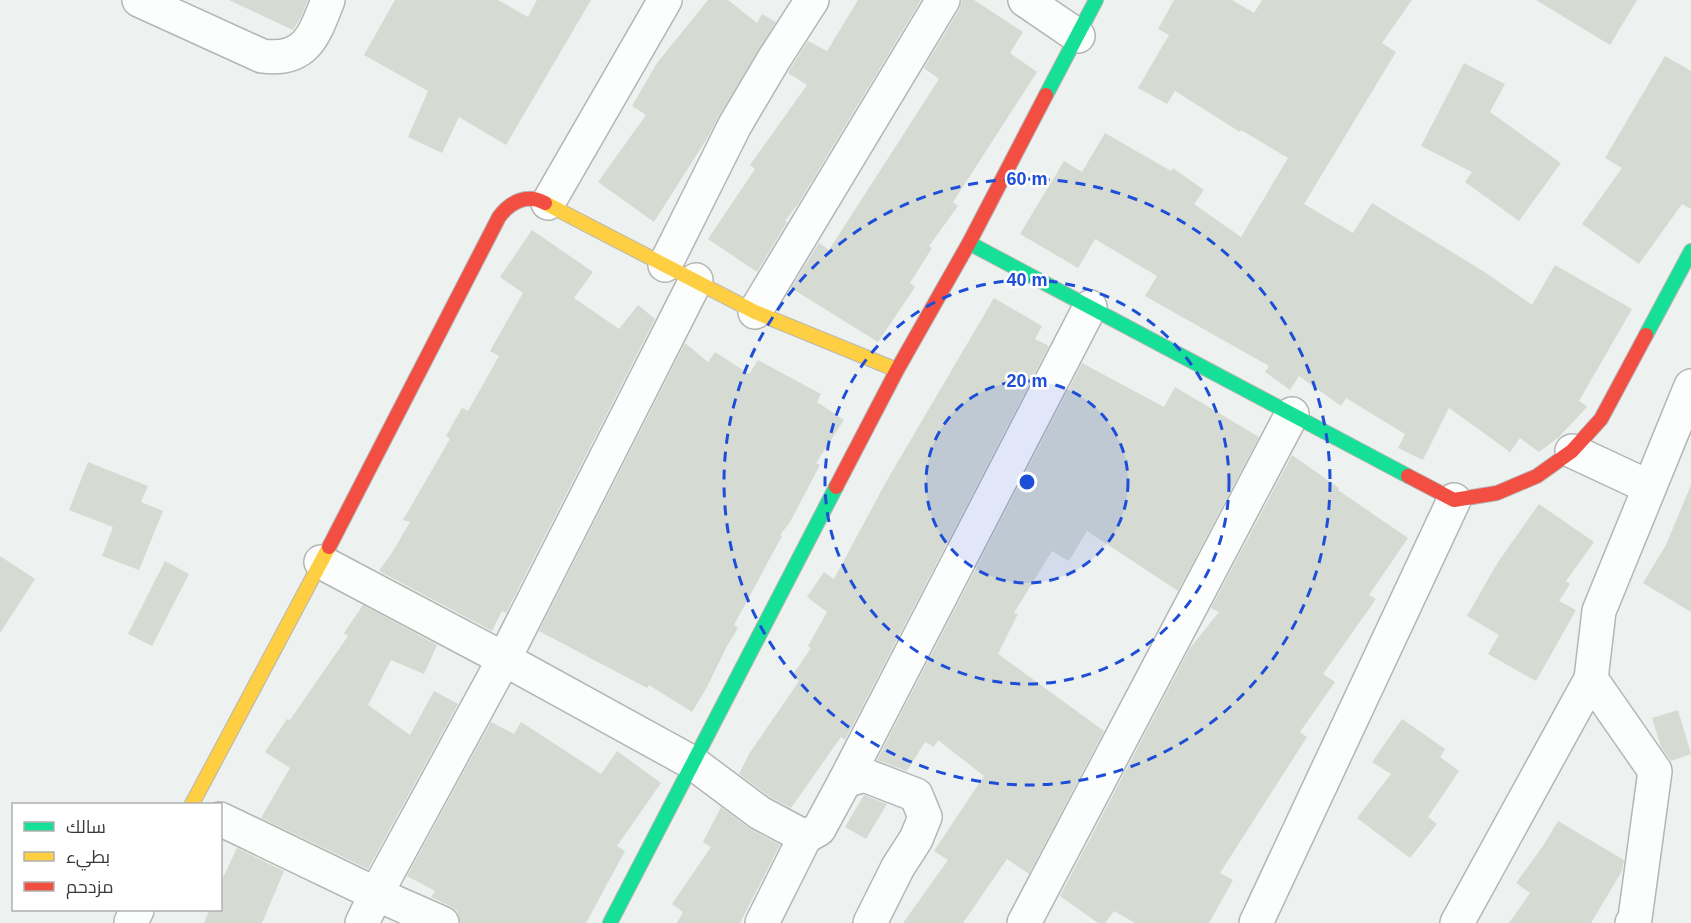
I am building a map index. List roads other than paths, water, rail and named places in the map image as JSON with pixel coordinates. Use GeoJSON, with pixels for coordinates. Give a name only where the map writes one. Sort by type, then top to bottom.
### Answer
{"type":"FeatureCollection","features":[{"type":"Feature","properties":{"kind":"street"},"geometry":{"type":"LineString","coordinates":[[139,0],[262,56],[276,58],[290,55],[303,48],[313,36],[328,0]]}},
{"type":"Feature","properties":{"kind":"street"},"geometry":{"type":"LineString","coordinates":[[548,203],[665,0]]}},
{"type":"Feature","properties":{"kind":"street"},"geometry":{"type":"LineString","coordinates":[[665,265],[735,124],[812,0]]}},
{"type":"Feature","properties":{"kind":"street"},"geometry":{"type":"LineString","coordinates":[[755,312],[943,0]]}},
{"type":"Feature","properties":{"kind":"street"},"geometry":{"type":"LineString","coordinates":[[1025,0],[1078,36]]}},
{"type":"Feature","properties":{"kind":"street"},"geometry":{"type":"LineString","coordinates":[[610,923],[897,370],[969,243],[1096,0]]}},
{"type":"Feature","properties":{"kind":"street"},"geometry":{"type":"LineString","coordinates":[[193,803],[321,562],[499,217],[510,204],[524,198],[548,203],[755,312],[897,370]]}},
{"type":"Feature","properties":{"kind":"street"},"geometry":{"type":"LineString","coordinates":[[969,243],[1454,500],[1497,493],[1507,489],[1537,476],[1572,451],[1601,419],[1691,251]]}},
{"type":"Feature","properties":{"kind":"street"},"geometry":{"type":"LineString","coordinates":[[362,923],[504,658],[696,280]]}},
{"type":"Feature","properties":{"kind":"street"},"geometry":{"type":"LineString","coordinates":[[762,923],[805,837],[819,829],[845,781],[1090,307]]}},
{"type":"Feature","properties":{"kind":"street"},"geometry":{"type":"LineString","coordinates":[[1457,923],[1591,679],[1599,611],[1691,386]]}},
{"type":"Feature","properties":{"kind":"street"},"geometry":{"type":"LineString","coordinates":[[1024,923],[1292,414]]}},
{"type":"Feature","properties":{"kind":"street"},"geometry":{"type":"LineString","coordinates":[[1572,451],[1649,487]]}},
{"type":"Feature","properties":{"kind":"street"},"geometry":{"type":"LineString","coordinates":[[1256,923],[1454,500]]}},
{"type":"Feature","properties":{"kind":"street"},"geometry":{"type":"LineString","coordinates":[[321,562],[504,658],[693,763],[760,813],[805,837]]}},
{"type":"Feature","properties":{"kind":"street"},"geometry":{"type":"LineString","coordinates":[[1591,679],[1655,771],[1635,918],[1632,923]]}},
{"type":"Feature","properties":{"kind":"street"},"geometry":{"type":"LineString","coordinates":[[845,781],[864,775],[916,795],[924,817],[916,839],[898,867],[870,923]]}},
{"type":"Feature","properties":{"kind":"street"},"geometry":{"type":"LineString","coordinates":[[222,820],[442,923]]}}]}
